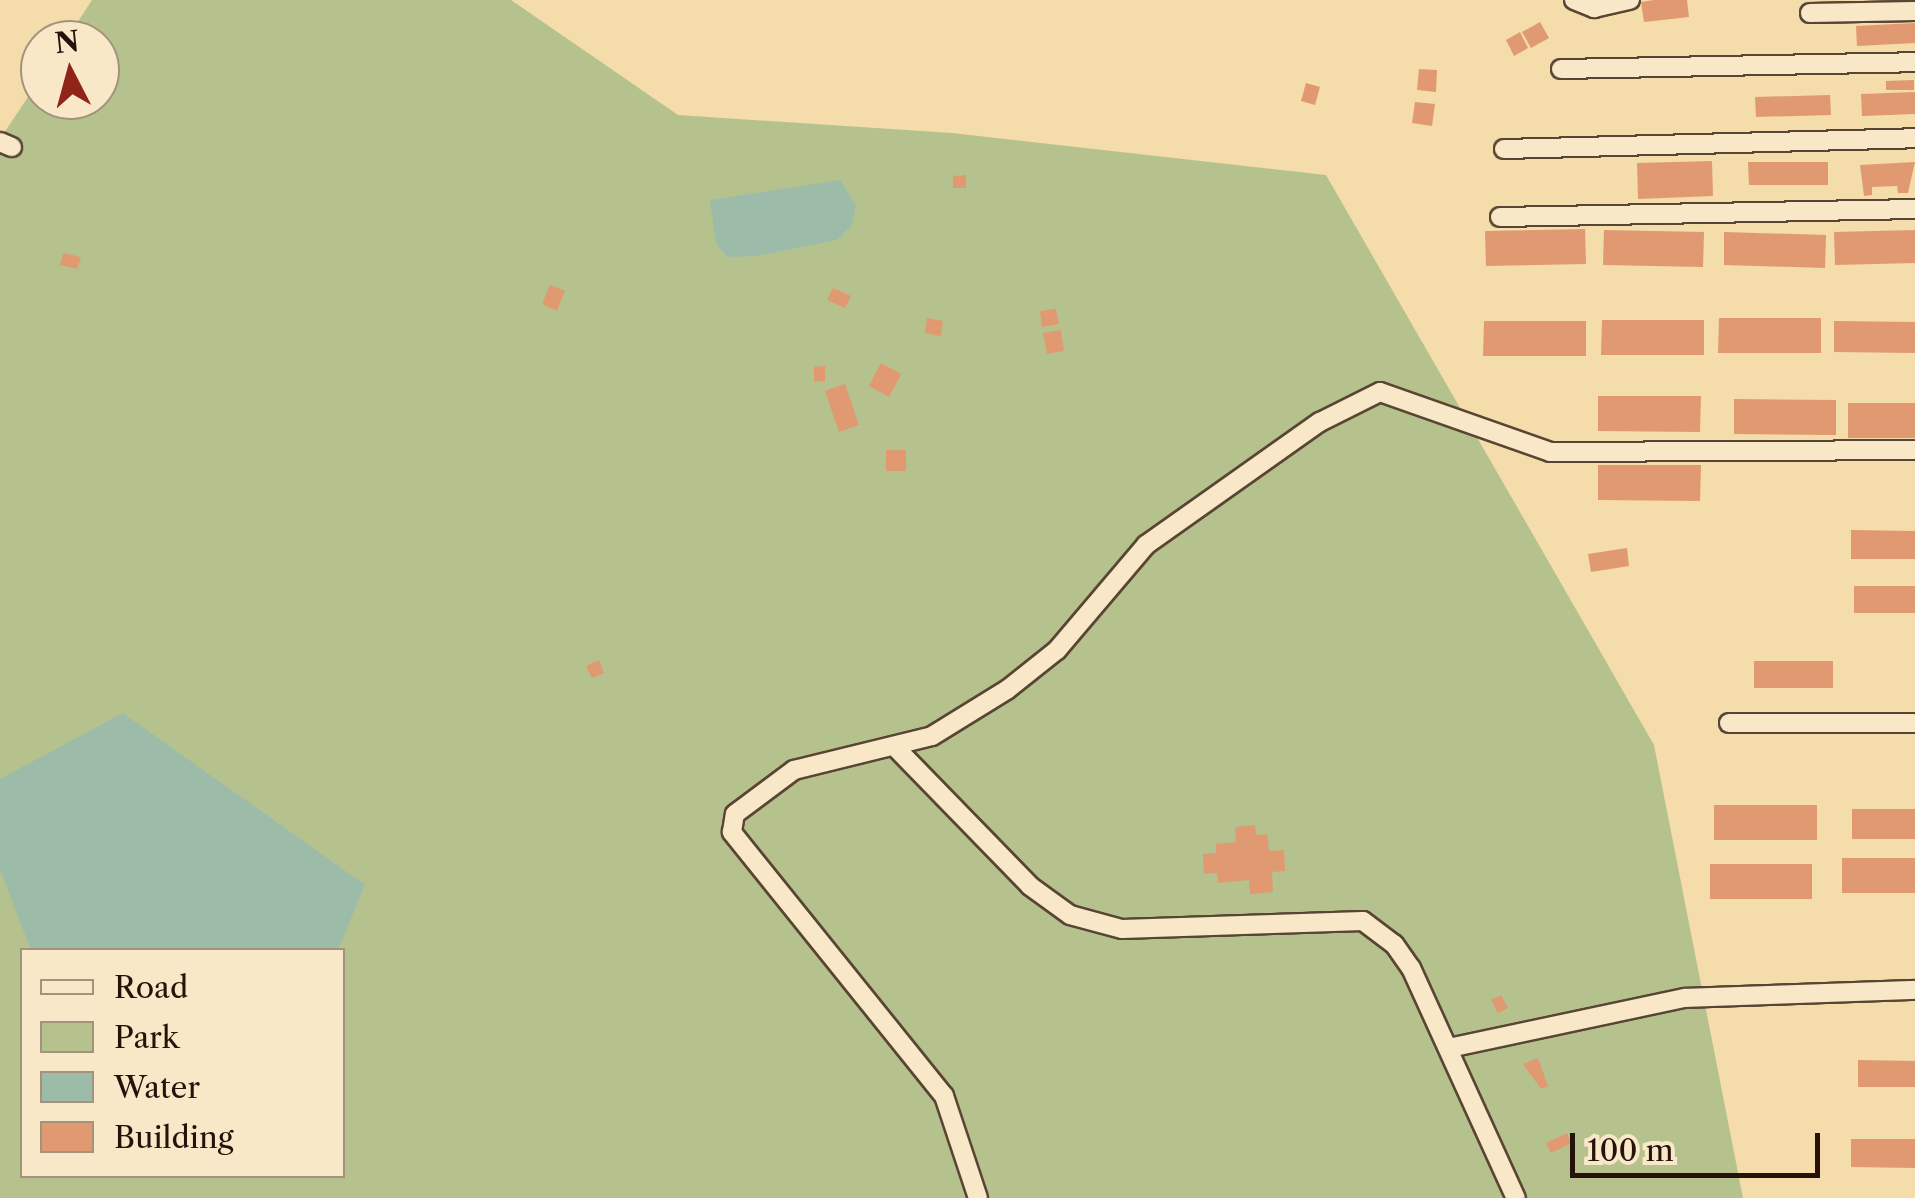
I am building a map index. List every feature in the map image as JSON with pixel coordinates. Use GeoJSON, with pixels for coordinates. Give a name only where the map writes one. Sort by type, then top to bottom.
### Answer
{"type":"FeatureCollection","features":[{"type":"Feature","properties":{"kind":"street"},"geometry":{"type":"LineString","coordinates":[[1574,0],[1594,8],[1630,0]]}},
{"type":"Feature","properties":{"kind":"street"},"geometry":{"type":"LineString","coordinates":[[1810,13],[1915,11]]}},
{"type":"Feature","properties":{"kind":"street"},"geometry":{"type":"LineString","coordinates":[[1562,69],[1915,62]]}},
{"type":"Feature","properties":{"kind":"street"},"geometry":{"type":"LineString","coordinates":[[1504,149],[1915,138]]}},
{"type":"Feature","properties":{"kind":"street"},"geometry":{"type":"LineString","coordinates":[[1500,218],[1915,210]]}},
{"type":"Feature","properties":{"kind":"street"},"geometry":{"type":"LineString","coordinates":[[978,1198],[944,1096],[732,832],[735,814],[794,770],[932,736],[1008,689],[1057,650],[1146,545],[1320,422],[1380,392],[1550,452],[1915,450]]}},
{"type":"Feature","properties":{"kind":"street"},"geometry":{"type":"LineString","coordinates":[[1729,723],[1915,723]]}},
{"type":"Feature","properties":{"kind":"street"},"geometry":{"type":"LineString","coordinates":[[894,747],[1030,886],[1070,915],[1122,929],[1363,921],[1394,944],[1411,968],[1516,1198]]}},
{"type":"Feature","properties":{"kind":"street"},"geometry":{"type":"LineString","coordinates":[[1450,1048],[1685,998],[1915,990]]}},
{"type":"Feature","properties":{"kind":"green space"},"geometry":{"type":"Polygon","coordinates":[[[92,0],[511,0],[678,115],[952,133],[1326,175],[1654,745],[1743,1198],[0,1198],[0,139],[20,109],[20,120],[120,120],[120,20],[79,20],[92,0]]]}},
{"type":"Feature","properties":{"kind":"water"},"geometry":{"type":"Polygon","coordinates":[[[840,180],[856,205],[852,225],[837,240],[755,256],[727,257],[716,243],[710,200],[840,180]]]}},
{"type":"Feature","properties":{"kind":"water"},"geometry":{"type":"Polygon","coordinates":[[[123,713],[365,885],[339,948],[30,948],[0,870],[0,779],[123,713]]]}},
{"type":"Feature","properties":{"kind":"building"},"geometry":{"type":"Polygon","coordinates":[[[1687,0],[1689,17],[1644,22],[1641,2],[1687,0]]]}},
{"type":"Feature","properties":{"kind":"building"},"geometry":{"type":"Polygon","coordinates":[[[1540,22],[1549,38],[1531,48],[1522,32],[1540,22]]]}},
{"type":"Feature","properties":{"kind":"building"},"geometry":{"type":"Polygon","coordinates":[[[1915,23],[1915,43],[1857,46],[1856,26],[1915,23]]]}},
{"type":"Feature","properties":{"kind":"building"},"geometry":{"type":"Polygon","coordinates":[[[1520,32],[1528,48],[1514,56],[1506,40],[1520,32]]]}},
{"type":"Feature","properties":{"kind":"building"},"geometry":{"type":"Polygon","coordinates":[[[1419,69],[1437,70],[1436,92],[1417,90],[1419,69]]]}},
{"type":"Feature","properties":{"kind":"building"},"geometry":{"type":"Polygon","coordinates":[[[1914,80],[1914,90],[1886,90],[1886,81],[1914,80]]]}},
{"type":"Feature","properties":{"kind":"building"},"geometry":{"type":"Polygon","coordinates":[[[1306,83],[1320,87],[1315,105],[1301,101],[1306,83]]]}},
{"type":"Feature","properties":{"kind":"building"},"geometry":{"type":"Polygon","coordinates":[[[1915,92],[1915,114],[1862,116],[1861,94],[1915,92]]]}},
{"type":"Feature","properties":{"kind":"building"},"geometry":{"type":"Polygon","coordinates":[[[1830,95],[1831,115],[1756,117],[1755,97],[1830,95]]]}},
{"type":"Feature","properties":{"kind":"building"},"geometry":{"type":"Polygon","coordinates":[[[1415,102],[1435,104],[1432,126],[1412,123],[1415,102]]]}},
{"type":"Feature","properties":{"kind":"building"},"geometry":{"type":"Polygon","coordinates":[[[1712,161],[1713,196],[1638,199],[1637,163],[1712,161]]]}},
{"type":"Feature","properties":{"kind":"building"},"geometry":{"type":"Polygon","coordinates":[[[1748,162],[1828,162],[1828,185],[1749,185],[1748,162]]]}},
{"type":"Feature","properties":{"kind":"building"},"geometry":{"type":"Polygon","coordinates":[[[1915,162],[1908,193],[1898,193],[1897,186],[1872,187],[1872,195],[1864,196],[1860,165],[1915,162]]]}},
{"type":"Feature","properties":{"kind":"building"},"geometry":{"type":"Polygon","coordinates":[[[966,175],[966,188],[953,188],[953,176],[966,175]]]}},
{"type":"Feature","properties":{"kind":"building"},"geometry":{"type":"Polygon","coordinates":[[[1585,229],[1586,264],[1486,266],[1485,231],[1585,229]]]}},
{"type":"Feature","properties":{"kind":"building"},"geometry":{"type":"Polygon","coordinates":[[[1604,230],[1704,232],[1703,267],[1603,265],[1604,230]]]}},
{"type":"Feature","properties":{"kind":"building"},"geometry":{"type":"Polygon","coordinates":[[[1915,230],[1915,263],[1835,265],[1834,232],[1915,230]]]}},
{"type":"Feature","properties":{"kind":"building"},"geometry":{"type":"Polygon","coordinates":[[[1724,232],[1826,235],[1825,268],[1724,265],[1724,232]]]}},
{"type":"Feature","properties":{"kind":"building"},"geometry":{"type":"Polygon","coordinates":[[[63,253],[81,257],[77,269],[60,265],[63,253]]]}},
{"type":"Feature","properties":{"kind":"building"},"geometry":{"type":"Polygon","coordinates":[[[550,285],[565,291],[557,311],[542,304],[550,285]]]}},
{"type":"Feature","properties":{"kind":"building"},"geometry":{"type":"Polygon","coordinates":[[[833,288],[851,296],[845,308],[827,300],[833,288]]]}},
{"type":"Feature","properties":{"kind":"building"},"geometry":{"type":"Polygon","coordinates":[[[1056,309],[1059,324],[1042,327],[1040,311],[1056,309]]]}},
{"type":"Feature","properties":{"kind":"building"},"geometry":{"type":"Polygon","coordinates":[[[927,318],[943,321],[941,336],[925,333],[927,318]]]}},
{"type":"Feature","properties":{"kind":"building"},"geometry":{"type":"Polygon","coordinates":[[[1719,318],[1821,318],[1821,353],[1718,353],[1719,318]]]}},
{"type":"Feature","properties":{"kind":"building"},"geometry":{"type":"Polygon","coordinates":[[[1602,320],[1704,320],[1704,355],[1601,355],[1602,320]]]}},
{"type":"Feature","properties":{"kind":"building"},"geometry":{"type":"Polygon","coordinates":[[[1484,321],[1586,321],[1586,356],[1483,356],[1484,321]]]}},
{"type":"Feature","properties":{"kind":"building"},"geometry":{"type":"Polygon","coordinates":[[[1834,321],[1915,322],[1915,353],[1834,352],[1834,321]]]}},
{"type":"Feature","properties":{"kind":"building"},"geometry":{"type":"Polygon","coordinates":[[[1061,330],[1064,351],[1047,354],[1043,333],[1061,330]]]}},
{"type":"Feature","properties":{"kind":"building"},"geometry":{"type":"Polygon","coordinates":[[[881,363],[901,374],[889,397],[869,386],[881,363]]]}},
{"type":"Feature","properties":{"kind":"building"},"geometry":{"type":"Polygon","coordinates":[[[825,366],[825,381],[814,382],[814,367],[825,366]]]}},
{"type":"Feature","properties":{"kind":"building"},"geometry":{"type":"Polygon","coordinates":[[[845,384],[859,425],[839,432],[825,391],[845,384]]]}},
{"type":"Feature","properties":{"kind":"building"},"geometry":{"type":"Polygon","coordinates":[[[1598,396],[1701,396],[1700,432],[1598,431],[1598,396]]]}},
{"type":"Feature","properties":{"kind":"building"},"geometry":{"type":"Polygon","coordinates":[[[1734,399],[1836,400],[1836,435],[1734,434],[1734,399]]]}},
{"type":"Feature","properties":{"kind":"building"},"geometry":{"type":"Polygon","coordinates":[[[1848,403],[1915,403],[1915,438],[1848,438],[1848,403]]]}},
{"type":"Feature","properties":{"kind":"building"},"geometry":{"type":"Polygon","coordinates":[[[886,450],[906,450],[906,471],[886,471],[886,450]]]}},
{"type":"Feature","properties":{"kind":"building"},"geometry":{"type":"Polygon","coordinates":[[[1598,465],[1701,465],[1700,501],[1598,500],[1598,465]]]}},
{"type":"Feature","properties":{"kind":"building"},"geometry":{"type":"Polygon","coordinates":[[[1851,530],[1915,531],[1915,559],[1851,559],[1851,530]]]}},
{"type":"Feature","properties":{"kind":"building"},"geometry":{"type":"Polygon","coordinates":[[[1627,548],[1629,566],[1591,572],[1588,554],[1627,548]]]}},
{"type":"Feature","properties":{"kind":"building"},"geometry":{"type":"Polygon","coordinates":[[[1854,586],[1915,586],[1915,613],[1854,613],[1854,586]]]}},
{"type":"Feature","properties":{"kind":"building"},"geometry":{"type":"Polygon","coordinates":[[[599,660],[604,673],[592,678],[586,666],[599,660]]]}},
{"type":"Feature","properties":{"kind":"building"},"geometry":{"type":"Polygon","coordinates":[[[1754,661],[1833,661],[1833,688],[1754,688],[1754,661]]]}},
{"type":"Feature","properties":{"kind":"building"},"geometry":{"type":"Polygon","coordinates":[[[1714,805],[1817,805],[1817,840],[1714,840],[1714,805]]]}},
{"type":"Feature","properties":{"kind":"building"},"geometry":{"type":"Polygon","coordinates":[[[1852,809],[1915,809],[1915,839],[1852,839],[1852,809]]]}},
{"type":"Feature","properties":{"kind":"building"},"geometry":{"type":"Polygon","coordinates":[[[1255,825],[1256,835],[1267,834],[1269,851],[1284,850],[1285,871],[1272,872],[1273,892],[1250,894],[1249,880],[1218,883],[1217,873],[1204,874],[1203,854],[1216,853],[1216,844],[1236,842],[1235,827],[1255,825]]]}},
{"type":"Feature","properties":{"kind":"building"},"geometry":{"type":"Polygon","coordinates":[[[1842,858],[1915,858],[1915,893],[1842,893],[1842,858]]]}},
{"type":"Feature","properties":{"kind":"building"},"geometry":{"type":"Polygon","coordinates":[[[1710,864],[1812,864],[1812,899],[1710,899],[1710,864]]]}},
{"type":"Feature","properties":{"kind":"building"},"geometry":{"type":"Polygon","coordinates":[[[1501,995],[1508,1008],[1498,1013],[1491,1000],[1501,995]]]}},
{"type":"Feature","properties":{"kind":"building"},"geometry":{"type":"Polygon","coordinates":[[[1538,1058],[1548,1086],[1541,1089],[1523,1064],[1538,1058]]]}},
{"type":"Feature","properties":{"kind":"building"},"geometry":{"type":"Polygon","coordinates":[[[1858,1060],[1915,1061],[1915,1087],[1858,1087],[1858,1060]]]}},
{"type":"Feature","properties":{"kind":"building"},"geometry":{"type":"Polygon","coordinates":[[[1567,1133],[1571,1143],[1551,1153],[1546,1143],[1567,1133]]]}},
{"type":"Feature","properties":{"kind":"building"},"geometry":{"type":"Polygon","coordinates":[[[1851,1139],[1915,1139],[1915,1168],[1851,1167],[1851,1139]]]}}]}
